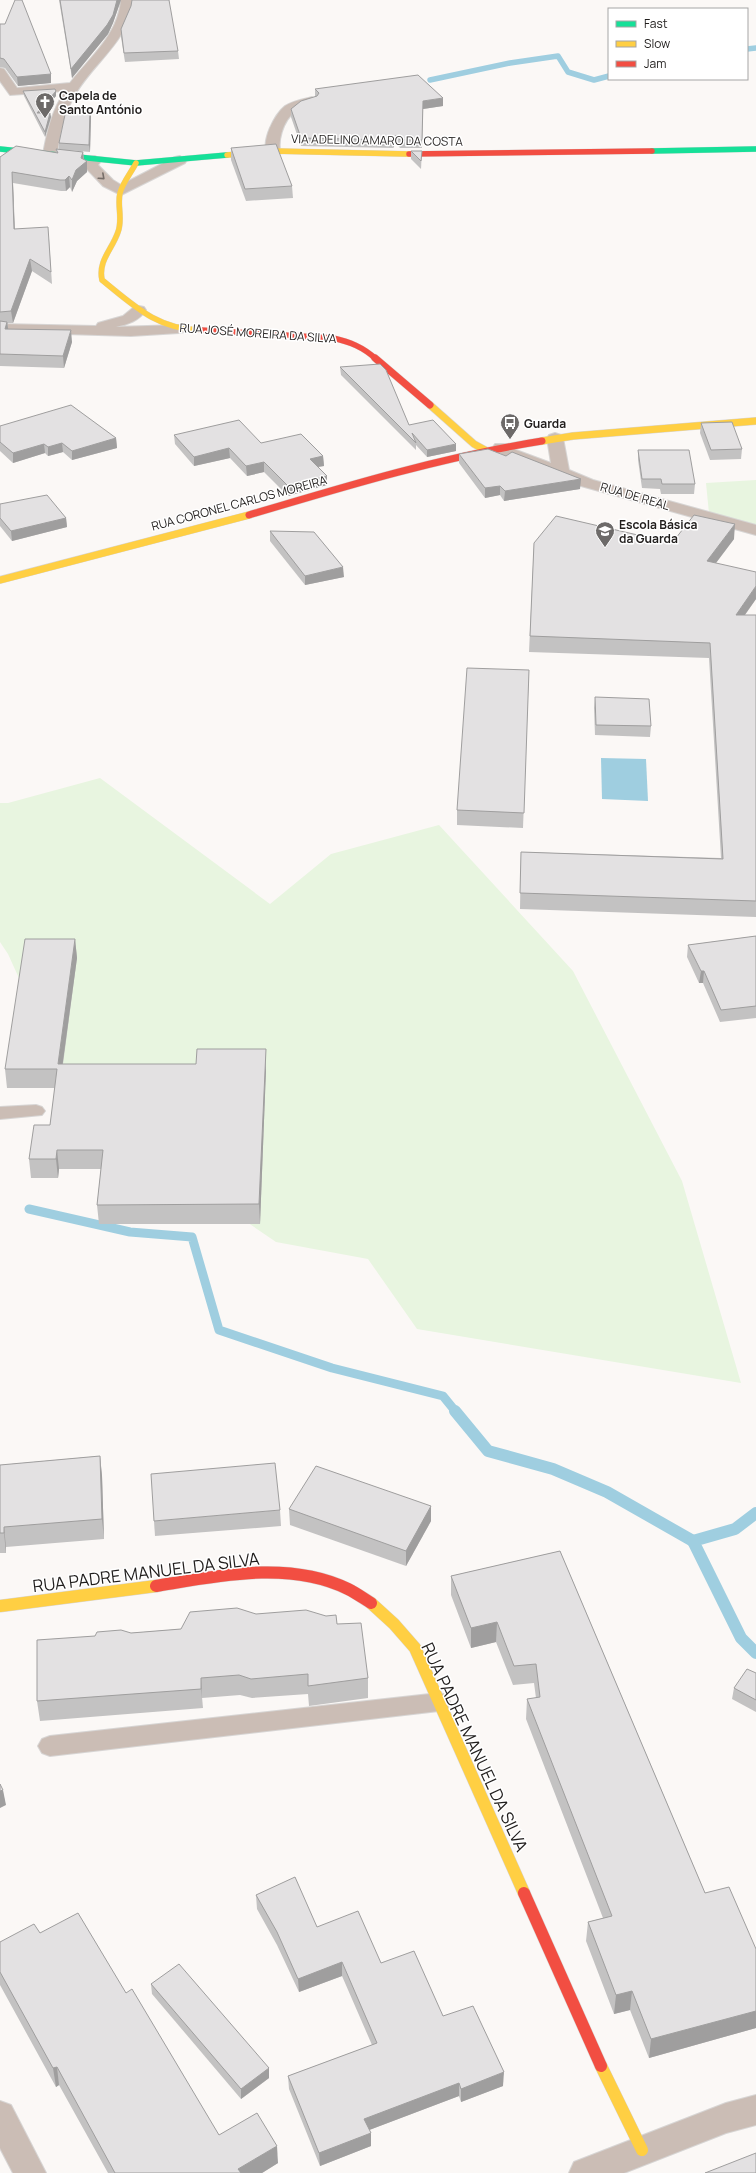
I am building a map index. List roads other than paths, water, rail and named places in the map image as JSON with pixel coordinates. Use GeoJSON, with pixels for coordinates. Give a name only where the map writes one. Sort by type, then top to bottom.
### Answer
{"type":"FeatureCollection","features":[{"type":"Feature","properties":{"kind":"main road","name":"VIA ADELINO AMARO DA COSTA"},"geometry":{"type":"LineString","coordinates":[[0,149],[95,160],[136,163],[273,151],[428,154],[756,149]]}},
{"type":"Feature","properties":{"kind":"main road"},"geometry":{"type":"LineString","coordinates":[[121,191],[136,163]]}},
{"type":"Feature","properties":{"kind":"main road","name":"RUA JOSÉ MOREIRA DA SILVA"},"geometry":{"type":"LineString","coordinates":[[121,191],[122,220],[118,234],[103,256],[99,265],[99,272],[102,280],[139,310],[158,321],[179,329],[333,338],[353,343],[365,348],[474,444],[484,450]]}},
{"type":"Feature","properties":{"kind":"main road","name":"RUA CORONEL CARLOS MOREIRA"},"geometry":{"type":"LineString","coordinates":[[0,580],[264,511],[409,468],[484,450],[555,438],[629,430],[756,421]]}},
{"type":"Feature","properties":{"kind":"main road","name":"RUA PADRE MANUEL DA SILVA"},"geometry":{"type":"LineString","coordinates":[[0,1606],[85,1596],[232,1575],[270,1572],[316,1578],[353,1591],[387,1616],[415,1648],[621,2110],[642,2150]]}},
{"type":"Feature","properties":{"kind":"street"},"geometry":{"type":"LineString","coordinates":[[50,154],[54,128],[74,86],[104,52],[124,19],[127,10],[127,0]]}},
{"type":"Feature","properties":{"kind":"street"},"geometry":{"type":"LineString","coordinates":[[0,72],[14,92],[74,86]]}},
{"type":"Feature","properties":{"kind":"street"},"geometry":{"type":"LineString","coordinates":[[273,151],[272,140],[280,119],[286,111],[296,105],[312,101]]}},
{"type":"Feature","properties":{"kind":"street"},"geometry":{"type":"LineString","coordinates":[[95,160],[91,166],[108,183],[121,191],[180,160]]}},
{"type":"Feature","properties":{"kind":"street"},"geometry":{"type":"LineString","coordinates":[[74,330],[114,324],[128,319],[139,310]]}},
{"type":"Feature","properties":{"kind":"street"},"geometry":{"type":"LineString","coordinates":[[0,328],[131,332],[179,329]]}},
{"type":"Feature","properties":{"kind":"street"},"geometry":{"type":"LineString","coordinates":[[555,438],[561,472]]}},
{"type":"Feature","properties":{"kind":"street","name":"RUA DE REAL"},"geometry":{"type":"LineString","coordinates":[[500,447],[510,453],[587,482],[756,530]]}},
{"type":"Feature","properties":{"kind":"street"},"geometry":{"type":"LineString","coordinates":[[585,2173],[726,2118],[756,2110]]}},
{"type":"Feature","properties":{"kind":"street"},"geometry":{"type":"LineString","coordinates":[[0,2116],[30,2173]]}},
{"type":"Feature","properties":{"kind":"lane"},"geometry":{"type":"LineString","coordinates":[[0,1113],[36,1111]]}},
{"type":"Feature","properties":{"kind":"lane"},"geometry":{"type":"LineString","coordinates":[[50,1746],[439,1702]]}},
{"type":"Feature","properties":{"kind":"water"},"geometry":{"type":"Polygon","coordinates":[[[601,758],[646,759],[648,801],[602,799],[601,758]]]}},
{"type":"Feature","properties":{"kind":"waterway"},"geometry":{"type":"LineString","coordinates":[[748,49],[756,48]]}},
{"type":"Feature","properties":{"kind":"waterway"},"geometry":{"type":"LineString","coordinates":[[430,80],[510,63],[558,56],[568,72],[594,80],[608,76]]}},
{"type":"Feature","properties":{"kind":"waterway"},"geometry":{"type":"LineString","coordinates":[[29,1209],[130,1232],[192,1237],[219,1330],[332,1368],[443,1396],[456,1412]]}},
{"type":"Feature","properties":{"kind":"waterway"},"geometry":{"type":"LineString","coordinates":[[455,1411],[488,1451],[553,1469],[607,1492],[693,1541]]}},
{"type":"Feature","properties":{"kind":"waterway"},"geometry":{"type":"LineString","coordinates":[[693,1541],[735,1529],[756,1513]]}},
{"type":"Feature","properties":{"kind":"waterway"},"geometry":{"type":"LineString","coordinates":[[693,1541],[741,1638],[756,1653]]}},
{"type":"Feature","properties":{"kind":"place","name":"Capela de Santo António"},"geometry":{"type":"Point","coordinates":[45,119]}},
{"type":"Feature","properties":{"kind":"place","name":"Guarda"},"geometry":{"type":"Point","coordinates":[510,440]}},
{"type":"Feature","properties":{"kind":"place","name":"Escola Básica da Guarda"},"geometry":{"type":"Point","coordinates":[605,548]}}]}
